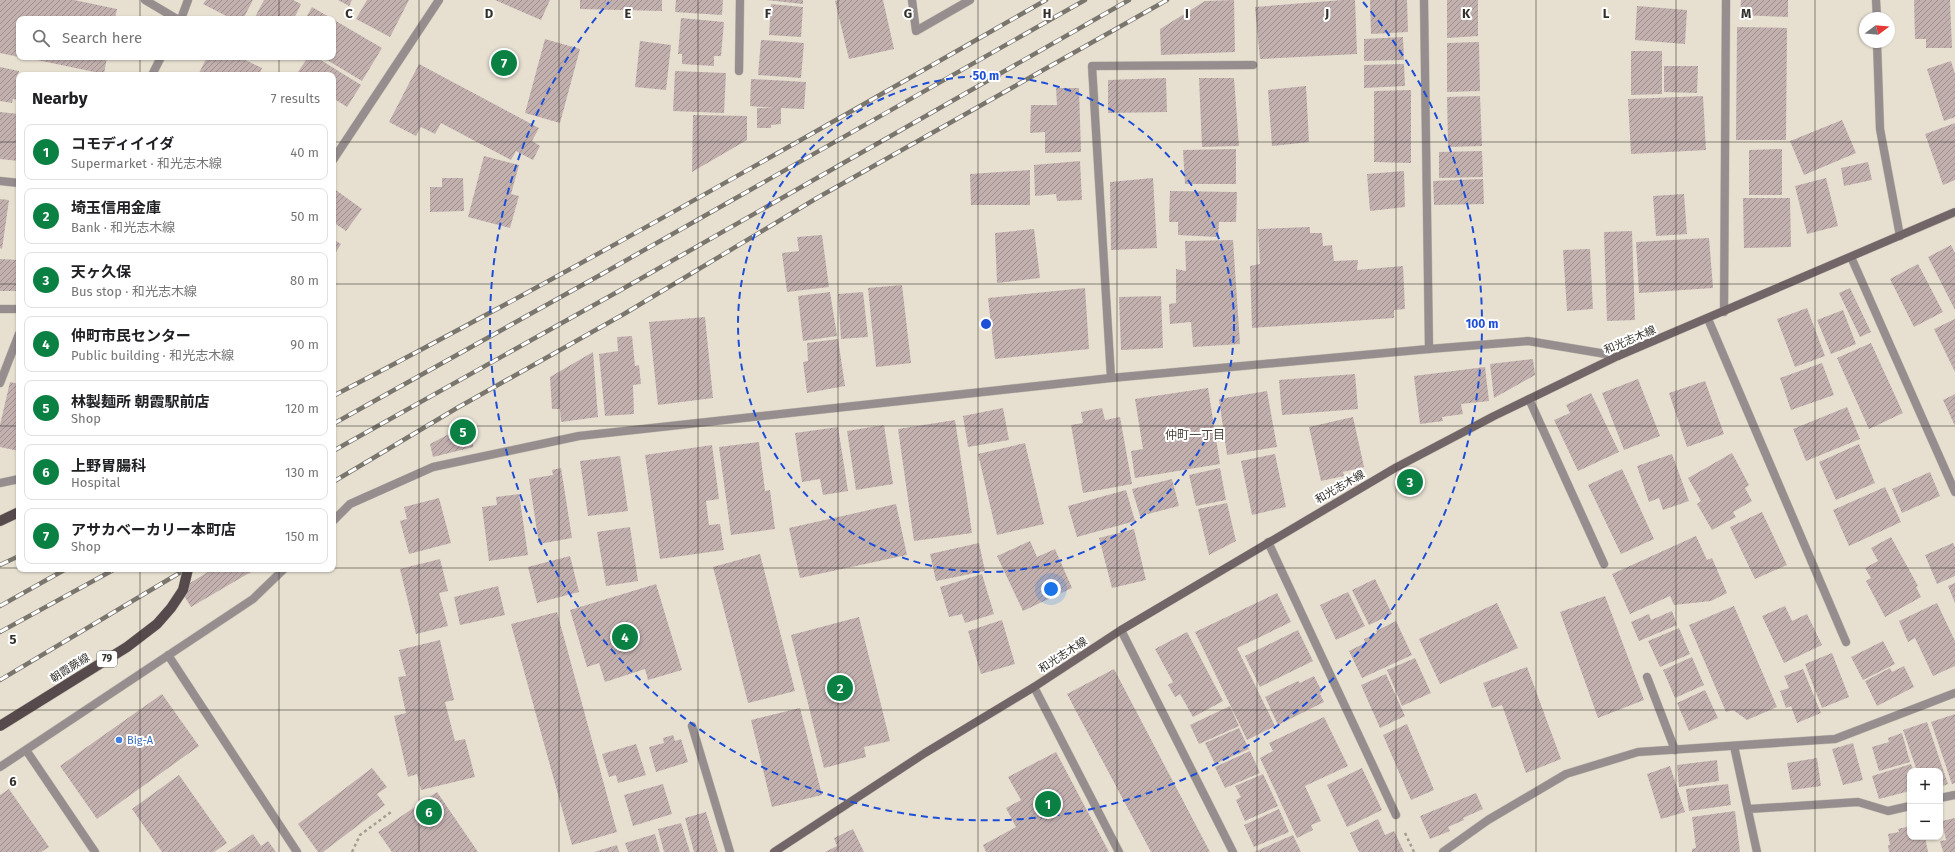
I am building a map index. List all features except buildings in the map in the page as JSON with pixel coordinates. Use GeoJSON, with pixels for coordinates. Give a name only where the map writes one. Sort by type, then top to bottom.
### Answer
{"type":"FeatureCollection","features":[{"type":"Feature","properties":{"kind":"main road","name":"和光志木線"},"geometry":{"type":"LineString","coordinates":[[774,852],[786,849],[925,753],[1034,687],[1121,630],[1395,468],[1529,399],[1618,356],[1708,319],[1955,212]]}},
{"type":"Feature","properties":{"kind":"main road"},"geometry":{"type":"LineString","coordinates":[[0,522],[16,514]]}},
{"type":"Feature","properties":{"kind":"main road","name":"朝霞蕨線"},"geometry":{"type":"LineString","coordinates":[[0,726],[127,647],[157,624],[171,608],[182,590],[187,572]]}},
{"type":"Feature","properties":{"kind":"street"},"geometry":{"type":"LineString","coordinates":[[145,0],[172,16]]}},
{"type":"Feature","properties":{"kind":"street"},"geometry":{"type":"LineString","coordinates":[[182,16],[188,0]]}},
{"type":"Feature","properties":{"kind":"street"},"geometry":{"type":"LineString","coordinates":[[336,155],[439,0]]}},
{"type":"Feature","properties":{"kind":"street"},"geometry":{"type":"LineString","coordinates":[[739,71],[740,0]]}},
{"type":"Feature","properties":{"kind":"street"},"geometry":{"type":"LineString","coordinates":[[912,0],[916,31],[970,0]]}},
{"type":"Feature","properties":{"kind":"street"},"geometry":{"type":"LineString","coordinates":[[1424,0],[1429,348]]}},
{"type":"Feature","properties":{"kind":"street"},"geometry":{"type":"LineString","coordinates":[[1724,312],[1726,0]]}},
{"type":"Feature","properties":{"kind":"street"},"geometry":{"type":"LineString","coordinates":[[1876,0],[1877,12]]}},
{"type":"Feature","properties":{"kind":"street"},"geometry":{"type":"LineString","coordinates":[[1877,48],[1880,129],[1900,236]]}},
{"type":"Feature","properties":{"kind":"street"},"geometry":{"type":"LineString","coordinates":[[154,72],[160,60]]}},
{"type":"Feature","properties":{"kind":"street"},"geometry":{"type":"LineString","coordinates":[[1111,378],[1092,66],[1253,65]]}},
{"type":"Feature","properties":{"kind":"street"},"geometry":{"type":"LineString","coordinates":[[0,181],[16,183]]}},
{"type":"Feature","properties":{"kind":"street"},"geometry":{"type":"LineString","coordinates":[[1851,257],[1955,492]]}},
{"type":"Feature","properties":{"kind":"street"},"geometry":{"type":"LineString","coordinates":[[0,309],[16,310]]}},
{"type":"Feature","properties":{"kind":"street"},"geometry":{"type":"LineString","coordinates":[[1708,319],[1846,642]]}},
{"type":"Feature","properties":{"kind":"street"},"geometry":{"type":"LineString","coordinates":[[336,518],[350,504],[433,467],[580,436],[1111,378],[1429,348],[1528,341],[1618,356]]}},
{"type":"Feature","properties":{"kind":"street"},"geometry":{"type":"LineString","coordinates":[[0,383],[16,342]]}},
{"type":"Feature","properties":{"kind":"street"},"geometry":{"type":"LineString","coordinates":[[1529,399],[1604,564]]}},
{"type":"Feature","properties":{"kind":"street"},"geometry":{"type":"LineString","coordinates":[[0,483],[16,480]]}},
{"type":"Feature","properties":{"kind":"street"},"geometry":{"type":"LineString","coordinates":[[1268,542],[1396,815]]}},
{"type":"Feature","properties":{"kind":"street"},"geometry":{"type":"LineString","coordinates":[[0,767],[253,599],[281,572]]}},
{"type":"Feature","properties":{"kind":"street"},"geometry":{"type":"LineString","coordinates":[[1121,630],[1233,852]]}},
{"type":"Feature","properties":{"kind":"street"},"geometry":{"type":"LineString","coordinates":[[168,655],[296,852]]}},
{"type":"Feature","properties":{"kind":"street"},"geometry":{"type":"LineString","coordinates":[[1647,677],[1675,750]]}},
{"type":"Feature","properties":{"kind":"street"},"geometry":{"type":"LineString","coordinates":[[1034,687],[1119,852]]}},
{"type":"Feature","properties":{"kind":"street"},"geometry":{"type":"LineString","coordinates":[[1443,852],[1488,820],[1566,774],[1638,752],[1835,739],[1955,693]]}},
{"type":"Feature","properties":{"kind":"street"},"geometry":{"type":"LineString","coordinates":[[692,726],[730,852]]}},
{"type":"Feature","properties":{"kind":"street"},"geometry":{"type":"LineString","coordinates":[[1734,746],[1749,809],[1757,852]]}},
{"type":"Feature","properties":{"kind":"street"},"geometry":{"type":"LineString","coordinates":[[26,750],[95,852]]}},
{"type":"Feature","properties":{"kind":"street"},"geometry":{"type":"LineString","coordinates":[[1943,797],[1955,795]]}},
{"type":"Feature","properties":{"kind":"street"},"geometry":{"type":"LineString","coordinates":[[1749,809],[1858,802],[1888,811],[1907,807]]}},
{"type":"Feature","properties":{"kind":"path"},"geometry":{"type":"LineString","coordinates":[[352,852],[360,835],[391,812]]}},
{"type":"Feature","properties":{"kind":"railway"},"geometry":{"type":"LineString","coordinates":[[336,394],[423,349],[602,251],[780,152],[1046,0]]}},
{"type":"Feature","properties":{"kind":"railway"},"geometry":{"type":"LineString","coordinates":[[336,422],[602,274],[1085,0]]}},
{"type":"Feature","properties":{"kind":"railway"},"geometry":{"type":"LineString","coordinates":[[336,449],[619,291],[1129,0]]}},
{"type":"Feature","properties":{"kind":"railway"},"geometry":{"type":"LineString","coordinates":[[336,480],[457,408],[624,314],[817,198],[1167,0]]}},
{"type":"Feature","properties":{"kind":"railway"},"geometry":{"type":"LineString","coordinates":[[0,565],[16,557]]}},
{"type":"Feature","properties":{"kind":"railway"},"geometry":{"type":"LineString","coordinates":[[0,606],[61,572]]}},
{"type":"Feature","properties":{"kind":"railway"},"geometry":{"type":"LineString","coordinates":[[0,632],[110,572]]}},
{"type":"Feature","properties":{"kind":"railway"},"geometry":{"type":"LineString","coordinates":[[0,680],[181,572]]}},
{"type":"Feature","properties":{"kind":"place","name":"アサカベーカリー本町店"},"geometry":{"type":"Point","coordinates":[504,63]}},
{"type":"Feature","properties":{"kind":"place","name":"林製麺所 朝霞駅前店"},"geometry":{"type":"Point","coordinates":[463,432]}},
{"type":"Feature","properties":{"kind":"place","name":"天ヶ久保"},"geometry":{"type":"Point","coordinates":[1410,482]}},
{"type":"Feature","properties":{"kind":"place","name":"仲町市民センター"},"geometry":{"type":"Point","coordinates":[625,637]}},
{"type":"Feature","properties":{"kind":"place","name":"埼玉信用金庫"},"geometry":{"type":"Point","coordinates":[840,688]}},
{"type":"Feature","properties":{"kind":"place","name":"Big-A"},"geometry":{"type":"Point","coordinates":[119,740]}},
{"type":"Feature","properties":{"kind":"place","name":"コモディイイダ"},"geometry":{"type":"Point","coordinates":[1048,804]}},
{"type":"Feature","properties":{"kind":"place","name":"上野胃腸科"},"geometry":{"type":"Point","coordinates":[429,812]}},
{"type":"Feature","properties":{"kind":"district","name":"仲町一丁目"},"geometry":{"type":"Point","coordinates":[1195,435]}}]}
